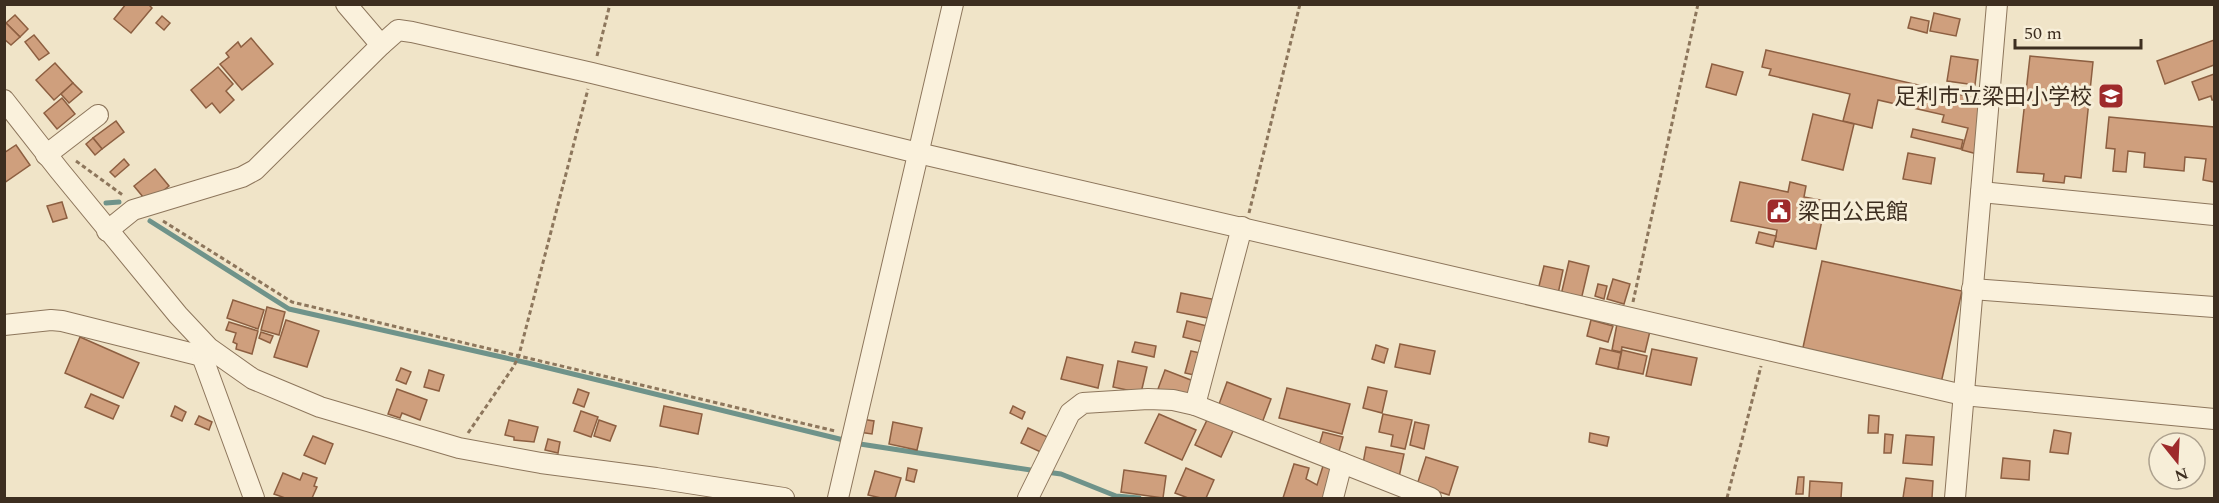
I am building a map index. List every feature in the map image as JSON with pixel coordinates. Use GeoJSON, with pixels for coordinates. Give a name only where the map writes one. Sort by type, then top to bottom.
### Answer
{"type":"FeatureCollection","features":[{"type":"Feature","properties":{"kind":"street"},"geometry":{"type":"LineString","coordinates":[[346,4],[381,45]]}},
{"type":"Feature","properties":{"kind":"street"},"geometry":{"type":"LineString","coordinates":[[838,498],[953,4]]}},
{"type":"Feature","properties":{"kind":"street"},"geometry":{"type":"LineString","coordinates":[[1955,498],[1997,4]]}},
{"type":"Feature","properties":{"kind":"street"},"geometry":{"type":"LineString","coordinates":[[107,231],[127,214],[140,207],[242,177],[255,171],[398,30],[592,73],[918,153],[1963,395],[2214,419]]}},
{"type":"Feature","properties":{"kind":"street"},"geometry":{"type":"LineString","coordinates":[[4,100],[53,149],[107,231],[178,315],[205,352],[254,498]]}},
{"type":"Feature","properties":{"kind":"street"},"geometry":{"type":"LineString","coordinates":[[53,149],[98,115]]}},
{"type":"Feature","properties":{"kind":"street"},"geometry":{"type":"LineString","coordinates":[[1981,192],[2214,215]]}},
{"type":"Feature","properties":{"kind":"street"},"geometry":{"type":"LineString","coordinates":[[1195,405],[1243,228]]}},
{"type":"Feature","properties":{"kind":"street"},"geometry":{"type":"LineString","coordinates":[[1972,289],[2214,307]]}},
{"type":"Feature","properties":{"kind":"street"},"geometry":{"type":"LineString","coordinates":[[4,326],[51,320],[62,321],[205,352],[274,389],[360,419],[459,448],[541,463],[784,498]]}},
{"type":"Feature","properties":{"kind":"street"},"geometry":{"type":"LineString","coordinates":[[1028,498],[1070,413],[1083,403],[1149,399],[1173,400],[1195,405],[1431,498]]}},
{"type":"Feature","properties":{"kind":"street"},"geometry":{"type":"LineString","coordinates":[[1333,498],[1342,463]]}},
{"type":"Feature","properties":{"kind":"path"},"geometry":{"type":"LineString","coordinates":[[459,448],[519,355],[610,4]]}},
{"type":"Feature","properties":{"kind":"path"},"geometry":{"type":"LineString","coordinates":[[1243,228],[1300,4]]}},
{"type":"Feature","properties":{"kind":"path"},"geometry":{"type":"LineString","coordinates":[[1630,318],[1698,4]]}},
{"type":"Feature","properties":{"kind":"path"},"geometry":{"type":"LineString","coordinates":[[53,149],[75,160],[140,207],[292,302],[852,435]]}},
{"type":"Feature","properties":{"kind":"path"},"geometry":{"type":"LineString","coordinates":[[1727,498],[1765,350]]}},
{"type":"Feature","properties":{"kind":"building"},"geometry":{"type":"Polygon","coordinates":[[[126,4],[148,4],[152,8],[131,33],[114,19],[126,4]]]}},
{"type":"Feature","properties":{"kind":"building"},"geometry":{"type":"Polygon","coordinates":[[[1934,13],[1960,19],[1956,36],[1930,31],[1934,13]]]}},
{"type":"Feature","properties":{"kind":"building"},"geometry":{"type":"Polygon","coordinates":[[[15,15],[28,29],[20,37],[6,23],[15,15]]]}},
{"type":"Feature","properties":{"kind":"building"},"geometry":{"type":"Polygon","coordinates":[[[162,16],[170,23],[164,30],[156,23],[162,16]]]}},
{"type":"Feature","properties":{"kind":"building"},"geometry":{"type":"Polygon","coordinates":[[[1911,17],[1929,21],[1927,33],[1908,28],[1911,17]]]}},
{"type":"Feature","properties":{"kind":"building"},"geometry":{"type":"Polygon","coordinates":[[[6,23],[20,37],[11,45],[4,39],[6,23]]]}},
{"type":"Feature","properties":{"kind":"building"},"geometry":{"type":"Polygon","coordinates":[[[34,35],[49,53],[39,60],[25,42],[34,35]]]}},
{"type":"Feature","properties":{"kind":"building"},"geometry":{"type":"Polygon","coordinates":[[[251,38],[273,64],[242,90],[220,64],[229,57],[226,53],[238,42],[241,47],[251,38]]]}},
{"type":"Feature","properties":{"kind":"building"},"geometry":{"type":"Polygon","coordinates":[[[2214,40],[2214,65],[2165,84],[2157,61],[2214,40]]]}},
{"type":"Feature","properties":{"kind":"building"},"geometry":{"type":"Polygon","coordinates":[[[1766,50],[1975,98],[1974,101],[1983,103],[1977,154],[1962,150],[1968,128],[1942,122],[1944,115],[1878,100],[1872,128],[1843,121],[1850,94],[1769,75],[1771,69],[1762,67],[1766,50]]]}},
{"type":"Feature","properties":{"kind":"building"},"geometry":{"type":"Polygon","coordinates":[[[1951,56],[1978,60],[1975,85],[1947,81],[1951,56]]]}},
{"type":"Feature","properties":{"kind":"building"},"geometry":{"type":"Polygon","coordinates":[[[2030,56],[2093,62],[2081,178],[2065,176],[2064,183],[2043,181],[2044,174],[2017,172],[2030,56]]]}},
{"type":"Feature","properties":{"kind":"building"},"geometry":{"type":"Polygon","coordinates":[[[55,63],[73,83],[54,100],[36,80],[55,63]]]}},
{"type":"Feature","properties":{"kind":"building"},"geometry":{"type":"Polygon","coordinates":[[[1712,64],[1743,72],[1736,95],[1706,87],[1712,64]]]}},
{"type":"Feature","properties":{"kind":"building"},"geometry":{"type":"Polygon","coordinates":[[[218,67],[233,84],[226,91],[234,100],[220,113],[212,103],[206,108],[191,90],[218,67]]]}},
{"type":"Feature","properties":{"kind":"building"},"geometry":{"type":"Polygon","coordinates":[[[2214,74],[2214,100],[2211,96],[2199,100],[2192,82],[2214,74]]]}},
{"type":"Feature","properties":{"kind":"building"},"geometry":{"type":"Polygon","coordinates":[[[73,83],[82,92],[69,103],[61,94],[73,83]]]}},
{"type":"Feature","properties":{"kind":"building"},"geometry":{"type":"Polygon","coordinates":[[[62,98],[75,114],[57,129],[44,113],[62,98]]]}},
{"type":"Feature","properties":{"kind":"building"},"geometry":{"type":"Polygon","coordinates":[[[1813,114],[1854,124],[1843,170],[1802,160],[1813,114]]]}},
{"type":"Feature","properties":{"kind":"building"},"geometry":{"type":"Polygon","coordinates":[[[2109,117],[2214,127],[2214,182],[2203,180],[2206,159],[2185,157],[2184,171],[2144,167],[2145,153],[2128,151],[2126,172],[2113,171],[2115,149],[2106,148],[2109,117]]]}},
{"type":"Feature","properties":{"kind":"building"},"geometry":{"type":"Polygon","coordinates":[[[116,121],[124,132],[102,149],[93,138],[116,121]]]}},
{"type":"Feature","properties":{"kind":"building"},"geometry":{"type":"Polygon","coordinates":[[[1913,129],[1963,140],[1961,149],[1911,137],[1913,129]]]}},
{"type":"Feature","properties":{"kind":"building"},"geometry":{"type":"Polygon","coordinates":[[[93,138],[102,149],[95,155],[86,144],[93,138]]]}},
{"type":"Feature","properties":{"kind":"building"},"geometry":{"type":"Polygon","coordinates":[[[16,145],[30,165],[4,183],[4,153],[16,145]]]}},
{"type":"Feature","properties":{"kind":"building"},"geometry":{"type":"Polygon","coordinates":[[[1908,153],[1935,158],[1931,184],[1903,179],[1908,153]]]}},
{"type":"Feature","properties":{"kind":"building"},"geometry":{"type":"Polygon","coordinates":[[[124,159],[129,165],[115,177],[110,172],[124,159]]]}},
{"type":"Feature","properties":{"kind":"building"},"geometry":{"type":"Polygon","coordinates":[[[155,169],[169,186],[148,203],[134,186],[155,169]]]}},
{"type":"Feature","properties":{"kind":"building","name":"梁田公民館"},"geometry":{"type":"Polygon","coordinates":[[[1740,182],[1788,192],[1790,182],[1806,186],[1804,197],[1826,201],[1816,249],[1775,241],[1777,230],[1731,221],[1740,182]]]}},
{"type":"Feature","properties":{"kind":"building"},"geometry":{"type":"Polygon","coordinates":[[[62,202],[67,218],[53,222],[47,206],[62,202]]]}},
{"type":"Feature","properties":{"kind":"building"},"geometry":{"type":"Polygon","coordinates":[[[1759,232],[1776,236],[1773,247],[1756,243],[1759,232]]]}},
{"type":"Feature","properties":{"kind":"building"},"geometry":{"type":"Polygon","coordinates":[[[1569,261],[1589,266],[1581,300],[1561,295],[1569,261]]]}},
{"type":"Feature","properties":{"kind":"building"},"geometry":{"type":"Polygon","coordinates":[[[1822,261],[1962,291],[1941,383],[1802,352],[1822,261]]]}},
{"type":"Feature","properties":{"kind":"building"},"geometry":{"type":"Polygon","coordinates":[[[1544,266],[1563,270],[1558,294],[1538,290],[1544,266]]]}},
{"type":"Feature","properties":{"kind":"building"},"geometry":{"type":"Polygon","coordinates":[[[1613,279],[1630,284],[1624,304],[1607,299],[1613,279]]]}},
{"type":"Feature","properties":{"kind":"building"},"geometry":{"type":"Polygon","coordinates":[[[1598,284],[1607,286],[1604,299],[1595,296],[1598,284]]]}},
{"type":"Feature","properties":{"kind":"building"},"geometry":{"type":"Polygon","coordinates":[[[1181,293],[1217,300],[1213,319],[1177,312],[1181,293]]]}},
{"type":"Feature","properties":{"kind":"building"},"geometry":{"type":"Polygon","coordinates":[[[233,300],[264,310],[258,329],[227,318],[233,300]]]}},
{"type":"Feature","properties":{"kind":"building"},"geometry":{"type":"Polygon","coordinates":[[[267,307],[285,312],[279,335],[261,330],[267,307]]]}},
{"type":"Feature","properties":{"kind":"building"},"geometry":{"type":"Polygon","coordinates":[[[286,320],[319,331],[307,367],[274,357],[286,320]]]}},
{"type":"Feature","properties":{"kind":"building"},"geometry":{"type":"Polygon","coordinates":[[[1591,320],[1613,326],[1608,342],[1587,336],[1591,320]]]}},
{"type":"Feature","properties":{"kind":"building"},"geometry":{"type":"Polygon","coordinates":[[[1187,321],[1211,327],[1207,343],[1183,337],[1187,321]]]}},
{"type":"Feature","properties":{"kind":"building"},"geometry":{"type":"Polygon","coordinates":[[[229,322],[258,331],[252,354],[236,349],[237,344],[233,342],[236,333],[226,330],[229,322]]]}},
{"type":"Feature","properties":{"kind":"building"},"geometry":{"type":"Polygon","coordinates":[[[1617,324],[1650,331],[1645,352],[1622,347],[1621,352],[1612,350],[1617,324]]]}},
{"type":"Feature","properties":{"kind":"building"},"geometry":{"type":"Polygon","coordinates":[[[261,332],[273,336],[270,343],[259,338],[261,332]]]}},
{"type":"Feature","properties":{"kind":"building"},"geometry":{"type":"Polygon","coordinates":[[[80,337],[139,363],[123,398],[65,373],[80,337]]]}},
{"type":"Feature","properties":{"kind":"building"},"geometry":{"type":"Polygon","coordinates":[[[1135,342],[1156,346],[1154,357],[1132,352],[1135,342]]]}},
{"type":"Feature","properties":{"kind":"building"},"geometry":{"type":"Polygon","coordinates":[[[1400,344],[1435,351],[1430,374],[1395,367],[1400,344]]]}},
{"type":"Feature","properties":{"kind":"building"},"geometry":{"type":"Polygon","coordinates":[[[1376,345],[1388,349],[1384,363],[1372,359],[1376,345]]]}},
{"type":"Feature","properties":{"kind":"building"},"geometry":{"type":"Polygon","coordinates":[[[1600,348],[1621,353],[1618,369],[1596,364],[1600,348]]]}},
{"type":"Feature","properties":{"kind":"building"},"geometry":{"type":"Polygon","coordinates":[[[1652,349],[1697,358],[1691,385],[1646,376],[1652,349]]]}},
{"type":"Feature","properties":{"kind":"building"},"geometry":{"type":"Polygon","coordinates":[[[1622,350],[1647,356],[1643,374],[1618,369],[1622,350]]]}},
{"type":"Feature","properties":{"kind":"building"},"geometry":{"type":"Polygon","coordinates":[[[1191,351],[1205,354],[1199,376],[1185,373],[1191,351]]]}},
{"type":"Feature","properties":{"kind":"building"},"geometry":{"type":"Polygon","coordinates":[[[1067,357],[1103,365],[1098,388],[1061,379],[1067,357]]]}},
{"type":"Feature","properties":{"kind":"building"},"geometry":{"type":"Polygon","coordinates":[[[1118,361],[1147,367],[1141,393],[1113,387],[1118,361]]]}},
{"type":"Feature","properties":{"kind":"building"},"geometry":{"type":"Polygon","coordinates":[[[401,368],[411,372],[406,384],[396,380],[401,368]]]}},
{"type":"Feature","properties":{"kind":"building"},"geometry":{"type":"Polygon","coordinates":[[[429,370],[444,375],[439,391],[424,387],[429,370]]]}},
{"type":"Feature","properties":{"kind":"building"},"geometry":{"type":"Polygon","coordinates":[[[1165,370],[1196,382],[1190,400],[1158,389],[1165,370]]]}},
{"type":"Feature","properties":{"kind":"building"},"geometry":{"type":"Polygon","coordinates":[[[1227,382],[1271,399],[1262,423],[1218,407],[1227,382]]]}},
{"type":"Feature","properties":{"kind":"building"},"geometry":{"type":"Polygon","coordinates":[[[1368,387],[1387,391],[1382,413],[1363,408],[1368,387]]]}},
{"type":"Feature","properties":{"kind":"building"},"geometry":{"type":"Polygon","coordinates":[[[1287,388],[1350,404],[1342,434],[1279,418],[1287,388]]]}},
{"type":"Feature","properties":{"kind":"building"},"geometry":{"type":"Polygon","coordinates":[[[397,389],[427,400],[420,420],[402,413],[400,418],[388,414],[397,389]]]}},
{"type":"Feature","properties":{"kind":"building"},"geometry":{"type":"Polygon","coordinates":[[[578,389],[589,393],[584,407],[573,403],[578,389]]]}},
{"type":"Feature","properties":{"kind":"building"},"geometry":{"type":"Polygon","coordinates":[[[91,394],[119,406],[113,419],[85,407],[91,394]]]}},
{"type":"Feature","properties":{"kind":"building"},"geometry":{"type":"Polygon","coordinates":[[[175,406],[186,412],[182,421],[171,416],[175,406]]]}},
{"type":"Feature","properties":{"kind":"building"},"geometry":{"type":"Polygon","coordinates":[[[664,406],[702,414],[698,434],[660,426],[664,406]]]}},
{"type":"Feature","properties":{"kind":"building"},"geometry":{"type":"Polygon","coordinates":[[[1013,406],[1025,412],[1022,419],[1010,413],[1013,406]]]}},
{"type":"Feature","properties":{"kind":"building"},"geometry":{"type":"Polygon","coordinates":[[[581,411],[598,417],[591,437],[574,431],[581,411]]]}},
{"type":"Feature","properties":{"kind":"building"},"geometry":{"type":"Polygon","coordinates":[[[1159,414],[1196,430],[1182,460],[1145,443],[1159,414]]]}},
{"type":"Feature","properties":{"kind":"building"},"geometry":{"type":"Polygon","coordinates":[[[1383,414],[1412,420],[1405,449],[1391,446],[1393,435],[1379,432],[1383,414]]]}},
{"type":"Feature","properties":{"kind":"building"},"geometry":{"type":"Polygon","coordinates":[[[1869,415],[1879,416],[1878,433],[1868,433],[1869,415]]]}},
{"type":"Feature","properties":{"kind":"building"},"geometry":{"type":"Polygon","coordinates":[[[199,416],[212,422],[209,430],[195,424],[199,416]]]}},
{"type":"Feature","properties":{"kind":"building"},"geometry":{"type":"Polygon","coordinates":[[[1208,418],[1234,429],[1221,457],[1195,445],[1208,418]]]}},
{"type":"Feature","properties":{"kind":"building"},"geometry":{"type":"Polygon","coordinates":[[[861,419],[874,421],[872,434],[859,432],[861,419]]]}},
{"type":"Feature","properties":{"kind":"building"},"geometry":{"type":"Polygon","coordinates":[[[509,420],[538,427],[534,442],[514,440],[514,437],[505,435],[509,420]]]}},
{"type":"Feature","properties":{"kind":"building"},"geometry":{"type":"Polygon","coordinates":[[[599,420],[616,426],[610,441],[594,436],[599,420]]]}},
{"type":"Feature","properties":{"kind":"building"},"geometry":{"type":"Polygon","coordinates":[[[893,422],[922,428],[917,450],[889,444],[893,422]]]}},
{"type":"Feature","properties":{"kind":"building"},"geometry":{"type":"Polygon","coordinates":[[[1415,422],[1429,425],[1424,449],[1410,445],[1415,422]]]}},
{"type":"Feature","properties":{"kind":"building"},"geometry":{"type":"Polygon","coordinates":[[[1028,428],[1052,439],[1045,454],[1021,443],[1028,428]]]}},
{"type":"Feature","properties":{"kind":"building"},"geometry":{"type":"Polygon","coordinates":[[[2054,430],[2071,433],[2068,454],[2050,452],[2054,430]]]}},
{"type":"Feature","properties":{"kind":"building"},"geometry":{"type":"Polygon","coordinates":[[[1323,432],[1343,437],[1338,455],[1318,449],[1323,432]]]}},
{"type":"Feature","properties":{"kind":"building"},"geometry":{"type":"Polygon","coordinates":[[[1590,433],[1609,437],[1607,446],[1589,442],[1590,433]]]}},
{"type":"Feature","properties":{"kind":"building"},"geometry":{"type":"Polygon","coordinates":[[[1885,434],[1893,435],[1891,453],[1884,453],[1885,434]]]}},
{"type":"Feature","properties":{"kind":"building"},"geometry":{"type":"Polygon","coordinates":[[[1906,435],[1934,437],[1932,465],[1903,463],[1906,435]]]}},
{"type":"Feature","properties":{"kind":"building"},"geometry":{"type":"Polygon","coordinates":[[[313,436],[333,444],[325,464],[304,455],[313,436]]]}},
{"type":"Feature","properties":{"kind":"building"},"geometry":{"type":"Polygon","coordinates":[[[548,439],[560,442],[558,453],[545,450],[548,439]]]}},
{"type":"Feature","properties":{"kind":"building"},"geometry":{"type":"Polygon","coordinates":[[[1366,447],[1404,454],[1399,477],[1362,469],[1366,447]]]}},
{"type":"Feature","properties":{"kind":"building"},"geometry":{"type":"Polygon","coordinates":[[[1426,457],[1458,467],[1449,495],[1417,485],[1426,457]]]}},
{"type":"Feature","properties":{"kind":"building"},"geometry":{"type":"Polygon","coordinates":[[[2003,458],[2030,461],[2029,480],[2001,478],[2003,458]]]}},
{"type":"Feature","properties":{"kind":"building"},"geometry":{"type":"Polygon","coordinates":[[[1324,463],[1338,467],[1328,498],[1283,498],[1294,464],[1309,468],[1306,479],[1317,485],[1324,463]]]}},
{"type":"Feature","properties":{"kind":"building"},"geometry":{"type":"Polygon","coordinates":[[[908,468],[917,470],[914,482],[906,480],[908,468]]]}},
{"type":"Feature","properties":{"kind":"building"},"geometry":{"type":"Polygon","coordinates":[[[1186,468],[1214,480],[1206,498],[1188,498],[1175,493],[1186,468]]]}},
{"type":"Feature","properties":{"kind":"building"},"geometry":{"type":"Polygon","coordinates":[[[1124,470],[1166,476],[1163,498],[1121,492],[1124,470]]]}},
{"type":"Feature","properties":{"kind":"building"},"geometry":{"type":"Polygon","coordinates":[[[875,471],[901,478],[895,498],[868,495],[875,471]]]}},
{"type":"Feature","properties":{"kind":"building"},"geometry":{"type":"Polygon","coordinates":[[[283,473],[300,480],[303,473],[317,478],[314,486],[317,487],[312,498],[285,498],[274,494],[283,473]]]}},
{"type":"Feature","properties":{"kind":"building"},"geometry":{"type":"Polygon","coordinates":[[[1798,477],[1804,477],[1803,494],[1796,494],[1798,477]]]}},
{"type":"Feature","properties":{"kind":"building"},"geometry":{"type":"Polygon","coordinates":[[[1906,478],[1933,481],[1932,498],[1903,498],[1906,478]]]}},
{"type":"Feature","properties":{"kind":"building"},"geometry":{"type":"Polygon","coordinates":[[[1810,481],[1842,483],[1841,498],[1809,498],[1810,481]]]}},
{"type":"Feature","properties":{"kind":"waterway"},"geometry":{"type":"LineString","coordinates":[[106,203],[119,202]]}},
{"type":"Feature","properties":{"kind":"waterway"},"geometry":{"type":"LineString","coordinates":[[150,221],[289,309],[528,363],[860,444],[1037,471]]}},
{"type":"Feature","properties":{"kind":"waterway"},"geometry":{"type":"LineString","coordinates":[[1046,472],[1061,474],[1116,496],[1139,498]]}},
{"type":"Feature","properties":{"kind":"place","name":"足利市立梁田小学校"},"geometry":{"type":"Point","coordinates":[2111,96]}},
{"type":"Feature","properties":{"kind":"place","name":"梁田公民館"},"geometry":{"type":"Point","coordinates":[1779,211]}}]}
